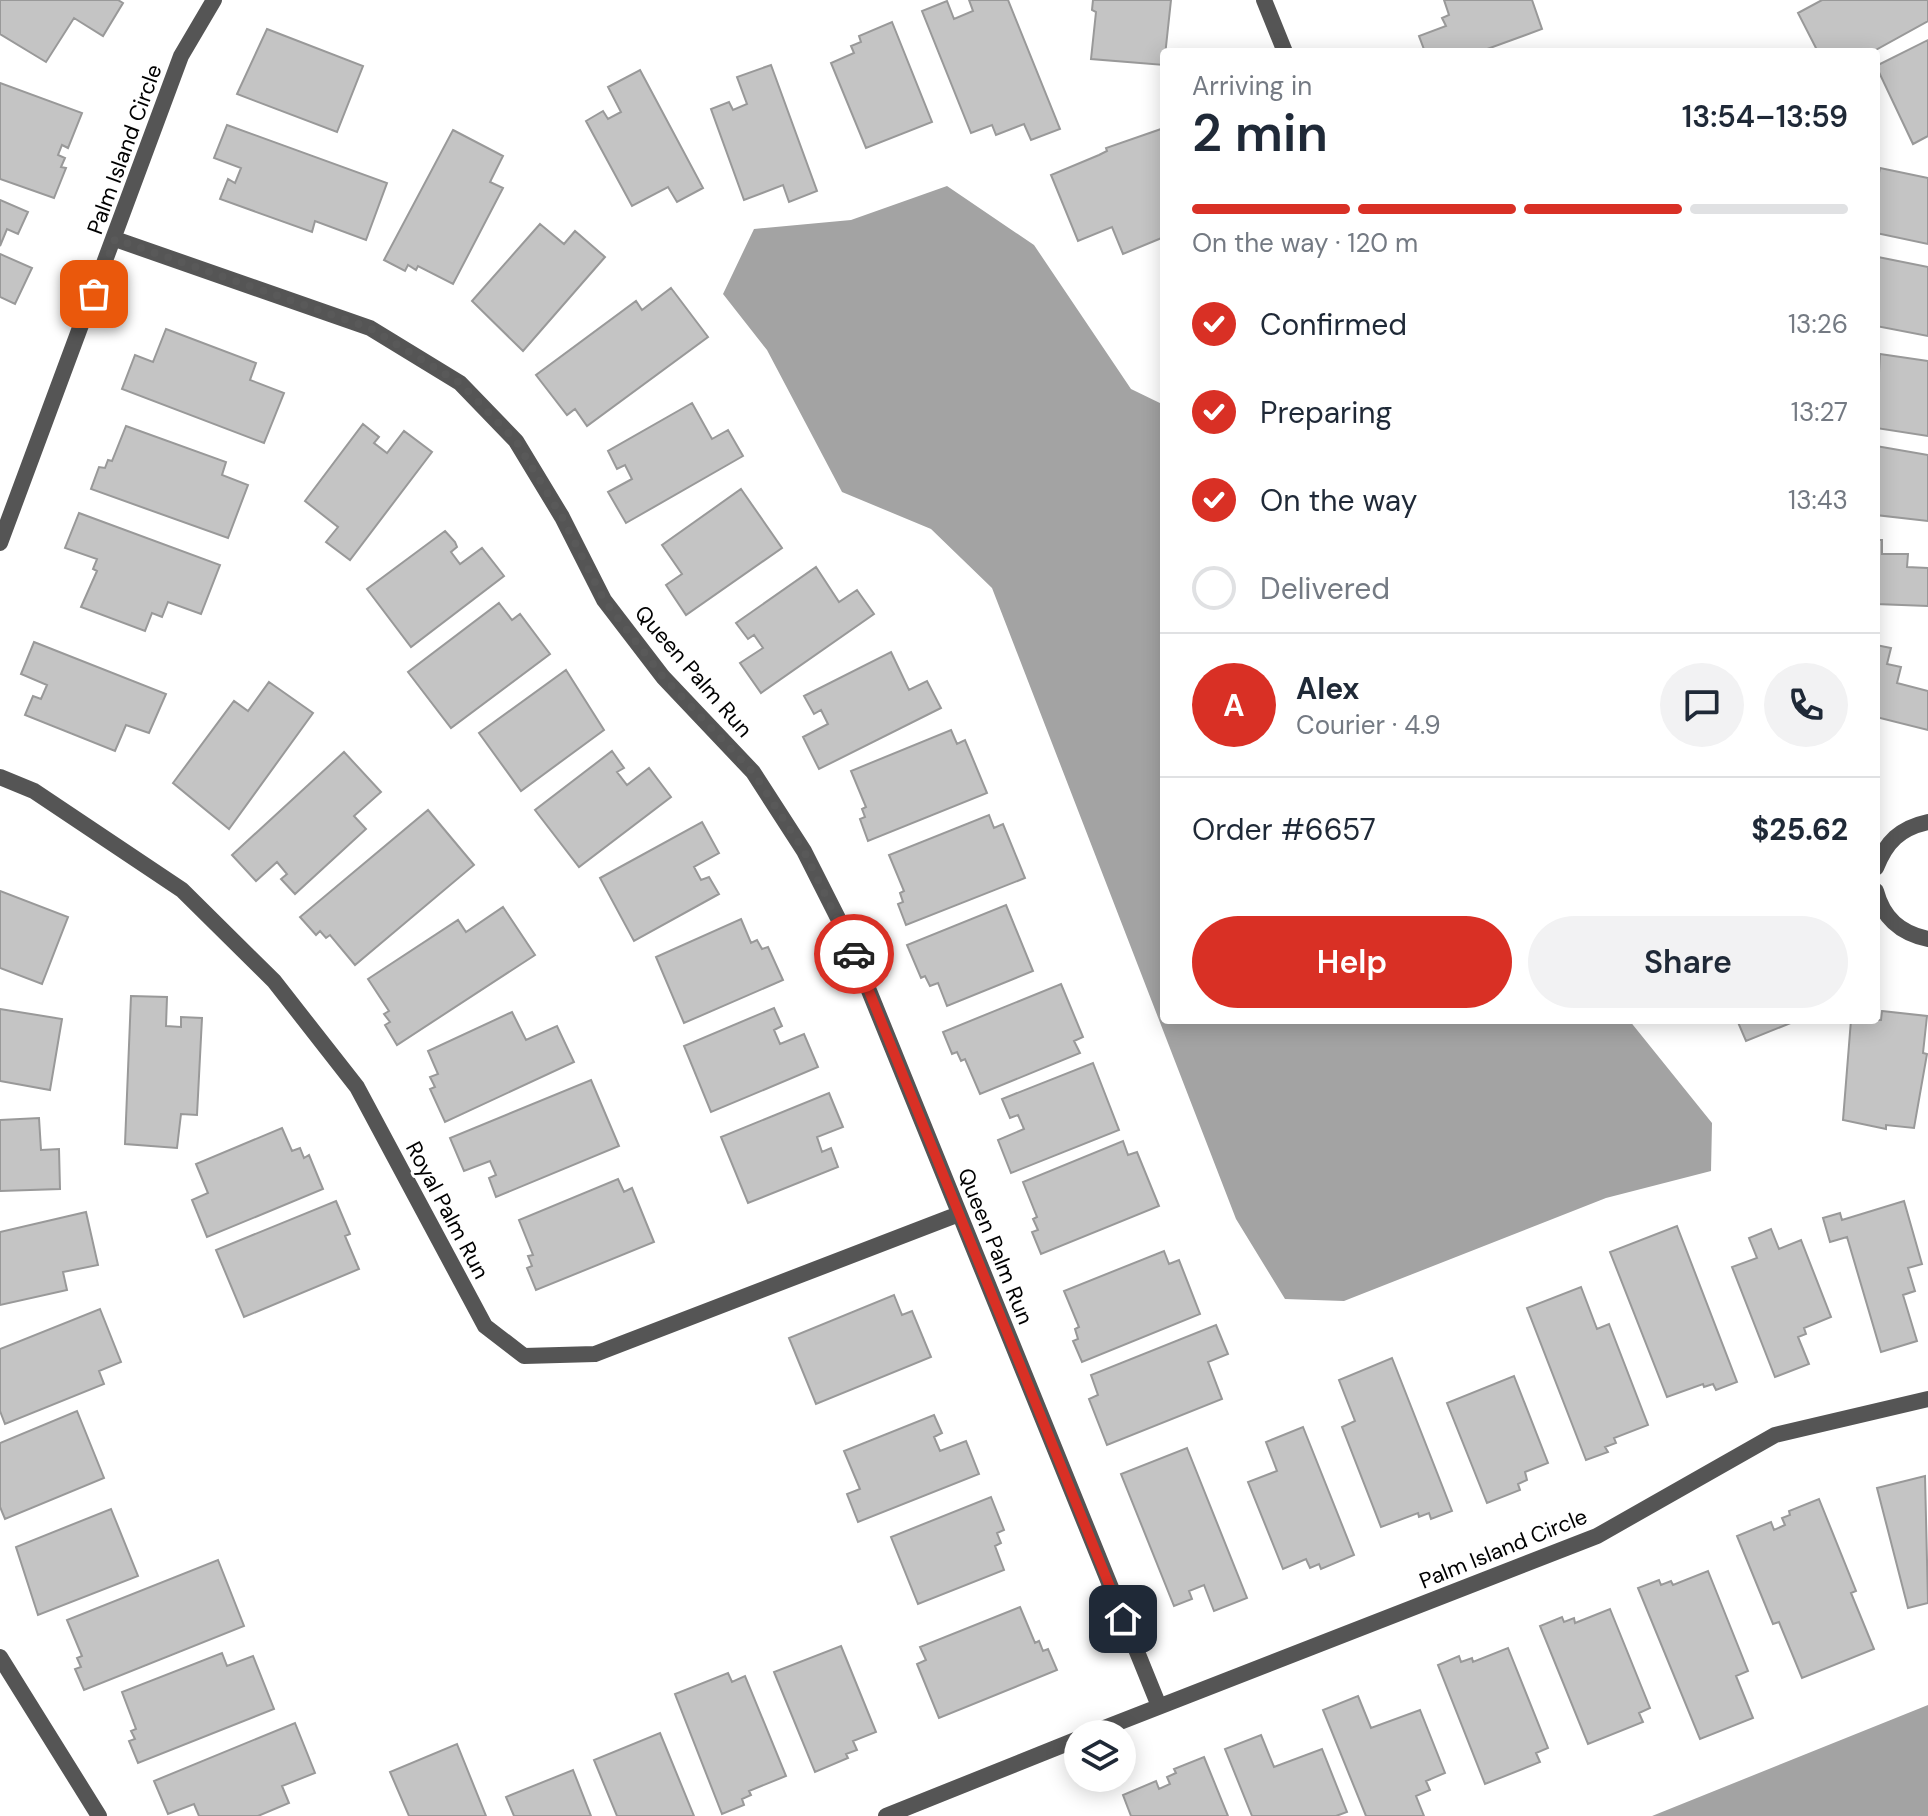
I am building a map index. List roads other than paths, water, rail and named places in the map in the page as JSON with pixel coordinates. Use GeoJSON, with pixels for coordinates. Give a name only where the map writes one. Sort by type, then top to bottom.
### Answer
{"type":"FeatureCollection","features":[{"type":"Feature","properties":{"kind":"street","name":"Palm Island Circle"},"geometry":{"type":"LineString","coordinates":[[0,543],[181,56],[214,0]]}},
{"type":"Feature","properties":{"kind":"street"},"geometry":{"type":"LineString","coordinates":[[1264,0],[1283,48]]}},
{"type":"Feature","properties":{"kind":"street","name":"Queen Palm Run"},"geometry":{"type":"LineString","coordinates":[[115,239],[370,328],[460,383],[516,441],[562,517],[604,600],[663,677],[753,772],[804,851],[846,934],[1159,1706]]}},
{"type":"Feature","properties":{"kind":"street","name":"Royal Palm Run"},"geometry":{"type":"LineString","coordinates":[[0,777],[34,791],[182,890],[274,981],[357,1087],[485,1326],[524,1356],[595,1354],[959,1214]]}},
{"type":"Feature","properties":{"kind":"street"},"geometry":{"type":"LineString","coordinates":[[1880,858],[1895,835],[1912,825],[1928,822]]}},
{"type":"Feature","properties":{"kind":"street"},"geometry":{"type":"LineString","coordinates":[[1880,906],[1892,922],[1907,933],[1928,939]]}},
{"type":"Feature","properties":{"kind":"street","name":"Palm Island Circle"},"geometry":{"type":"LineString","coordinates":[[1124,1720],[1597,1536],[1775,1435],[1928,1399]]}},
{"type":"Feature","properties":{"kind":"street"},"geometry":{"type":"LineString","coordinates":[[0,1657],[99,1816]]}},
{"type":"Feature","properties":{"kind":"street"},"geometry":{"type":"LineString","coordinates":[[886,1816],[1064,1745]]}}]}
